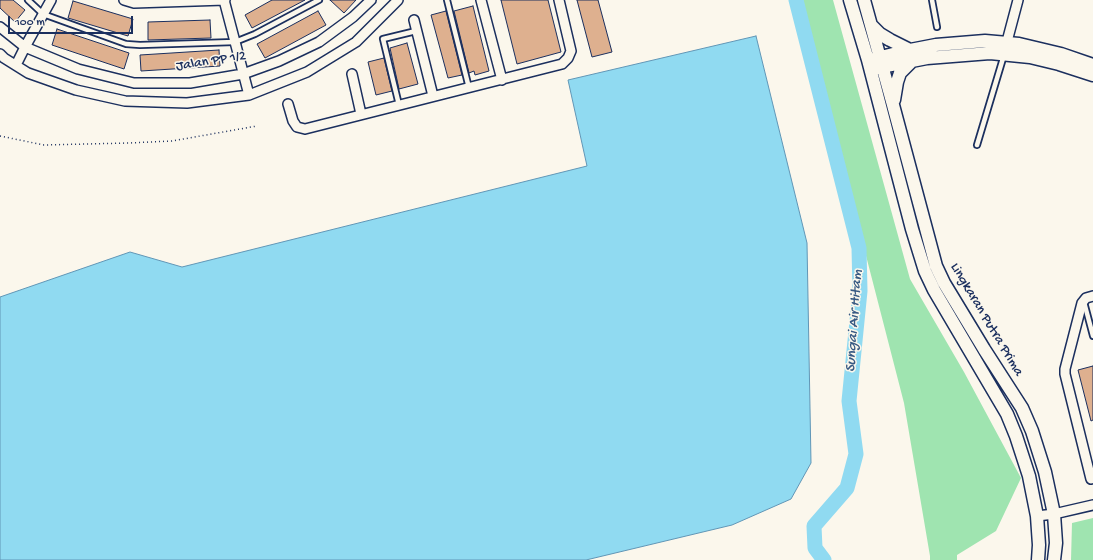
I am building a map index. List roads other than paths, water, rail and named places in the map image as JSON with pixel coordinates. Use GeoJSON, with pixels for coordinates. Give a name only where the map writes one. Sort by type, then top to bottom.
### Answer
{"type":"FeatureCollection","features":[{"type":"Feature","properties":{"kind":"main road","name":"Lingkaran Putra Prima"},"geometry":{"type":"LineString","coordinates":[[850,0],[869,65],[924,271],[1007,414],[1016,436],[1029,476],[1037,516],[1039,545],[1038,560]]}},
{"type":"Feature","properties":{"kind":"main road","name":"Lingkaran Putra Prima"},"geometry":{"type":"LineString","coordinates":[[864,0],[936,266],[944,283],[1022,408],[1032,431],[1045,472],[1054,514],[1056,543],[1054,560]]}},
{"type":"Feature","properties":{"kind":"main road"},"geometry":{"type":"LineString","coordinates":[[871,25],[880,34],[911,55],[951,56],[990,53],[1030,57],[1059,64],[1093,75]]}},
{"type":"Feature","properties":{"kind":"main road"},"geometry":{"type":"LineString","coordinates":[[869,65],[911,55],[936,45],[985,41],[1019,44],[1061,54],[1093,65]]}},
{"type":"Feature","properties":{"kind":"main road"},"geometry":{"type":"LineString","coordinates":[[893,105],[900,73],[911,55]]}},
{"type":"Feature","properties":{"kind":"street"},"geometry":{"type":"LineString","coordinates":[[16,65],[51,0]]}},
{"type":"Feature","properties":{"kind":"street"},"geometry":{"type":"LineString","coordinates":[[124,0],[134,3],[225,0],[249,95]]}},
{"type":"Feature","properties":{"kind":"street","name":"Jalan PP 1/2"},"geometry":{"type":"LineString","coordinates":[[0,27],[25,47],[78,69],[134,83],[190,83],[243,74],[279,61],[319,42],[353,17],[371,0]]}},
{"type":"Feature","properties":{"kind":"street"},"geometry":{"type":"LineString","coordinates":[[0,54],[28,72],[76,90],[125,101],[187,103],[249,95],[307,72],[356,42],[398,0]]}},
{"type":"Feature","properties":{"kind":"street"},"geometry":{"type":"LineString","coordinates":[[481,0],[502,80]]}},
{"type":"Feature","properties":{"kind":"street"},"geometry":{"type":"LineString","coordinates":[[288,104],[293,121],[297,127],[305,129],[562,64],[568,58],[571,51],[559,0]]}},
{"type":"Feature","properties":{"kind":"street"},"geometry":{"type":"LineString","coordinates":[[1004,55],[1018,0]]}},
{"type":"Feature","properties":{"kind":"street"},"geometry":{"type":"LineString","coordinates":[[414,20],[433,96]]}},
{"type":"Feature","properties":{"kind":"street"},"geometry":{"type":"LineString","coordinates":[[352,74],[361,114]]}},
{"type":"Feature","properties":{"kind":"street"},"geometry":{"type":"LineString","coordinates":[[1091,479],[1065,369],[1082,303],[1086,298],[1093,296]]}},
{"type":"Feature","properties":{"kind":"street"},"geometry":{"type":"LineString","coordinates":[[1037,516],[1054,514],[1093,505]]}},
{"type":"Feature","properties":{"kind":"lane"},"geometry":{"type":"LineString","coordinates":[[28,0],[43,14],[126,44],[140,45],[235,42],[256,34],[319,0]]}},
{"type":"Feature","properties":{"kind":"lane"},"geometry":{"type":"LineString","coordinates":[[447,0],[469,88]]}},
{"type":"Feature","properties":{"kind":"lane"},"geometry":{"type":"LineString","coordinates":[[932,0],[937,27]]}},
{"type":"Feature","properties":{"kind":"lane"},"geometry":{"type":"LineString","coordinates":[[399,105],[383,39],[416,31]]}},
{"type":"Feature","properties":{"kind":"lane"},"geometry":{"type":"LineString","coordinates":[[977,145],[1004,55]]}},
{"type":"Feature","properties":{"kind":"lane"},"geometry":{"type":"LineString","coordinates":[[1084,300],[1093,336]]}},
{"type":"Feature","properties":{"kind":"water"},"geometry":{"type":"Polygon","coordinates":[[[756,36],[807,243],[811,463],[791,499],[732,525],[586,560],[0,560],[0,297],[130,252],[182,267],[587,166],[568,80],[756,36]]]}},
{"type":"Feature","properties":{"kind":"waterway","name":"Sungai Air Hitam"},"geometry":{"type":"LineString","coordinates":[[796,0],[859,248],[860,291],[849,401],[856,454],[847,488],[814,526],[815,548],[824,560]]}}]}
